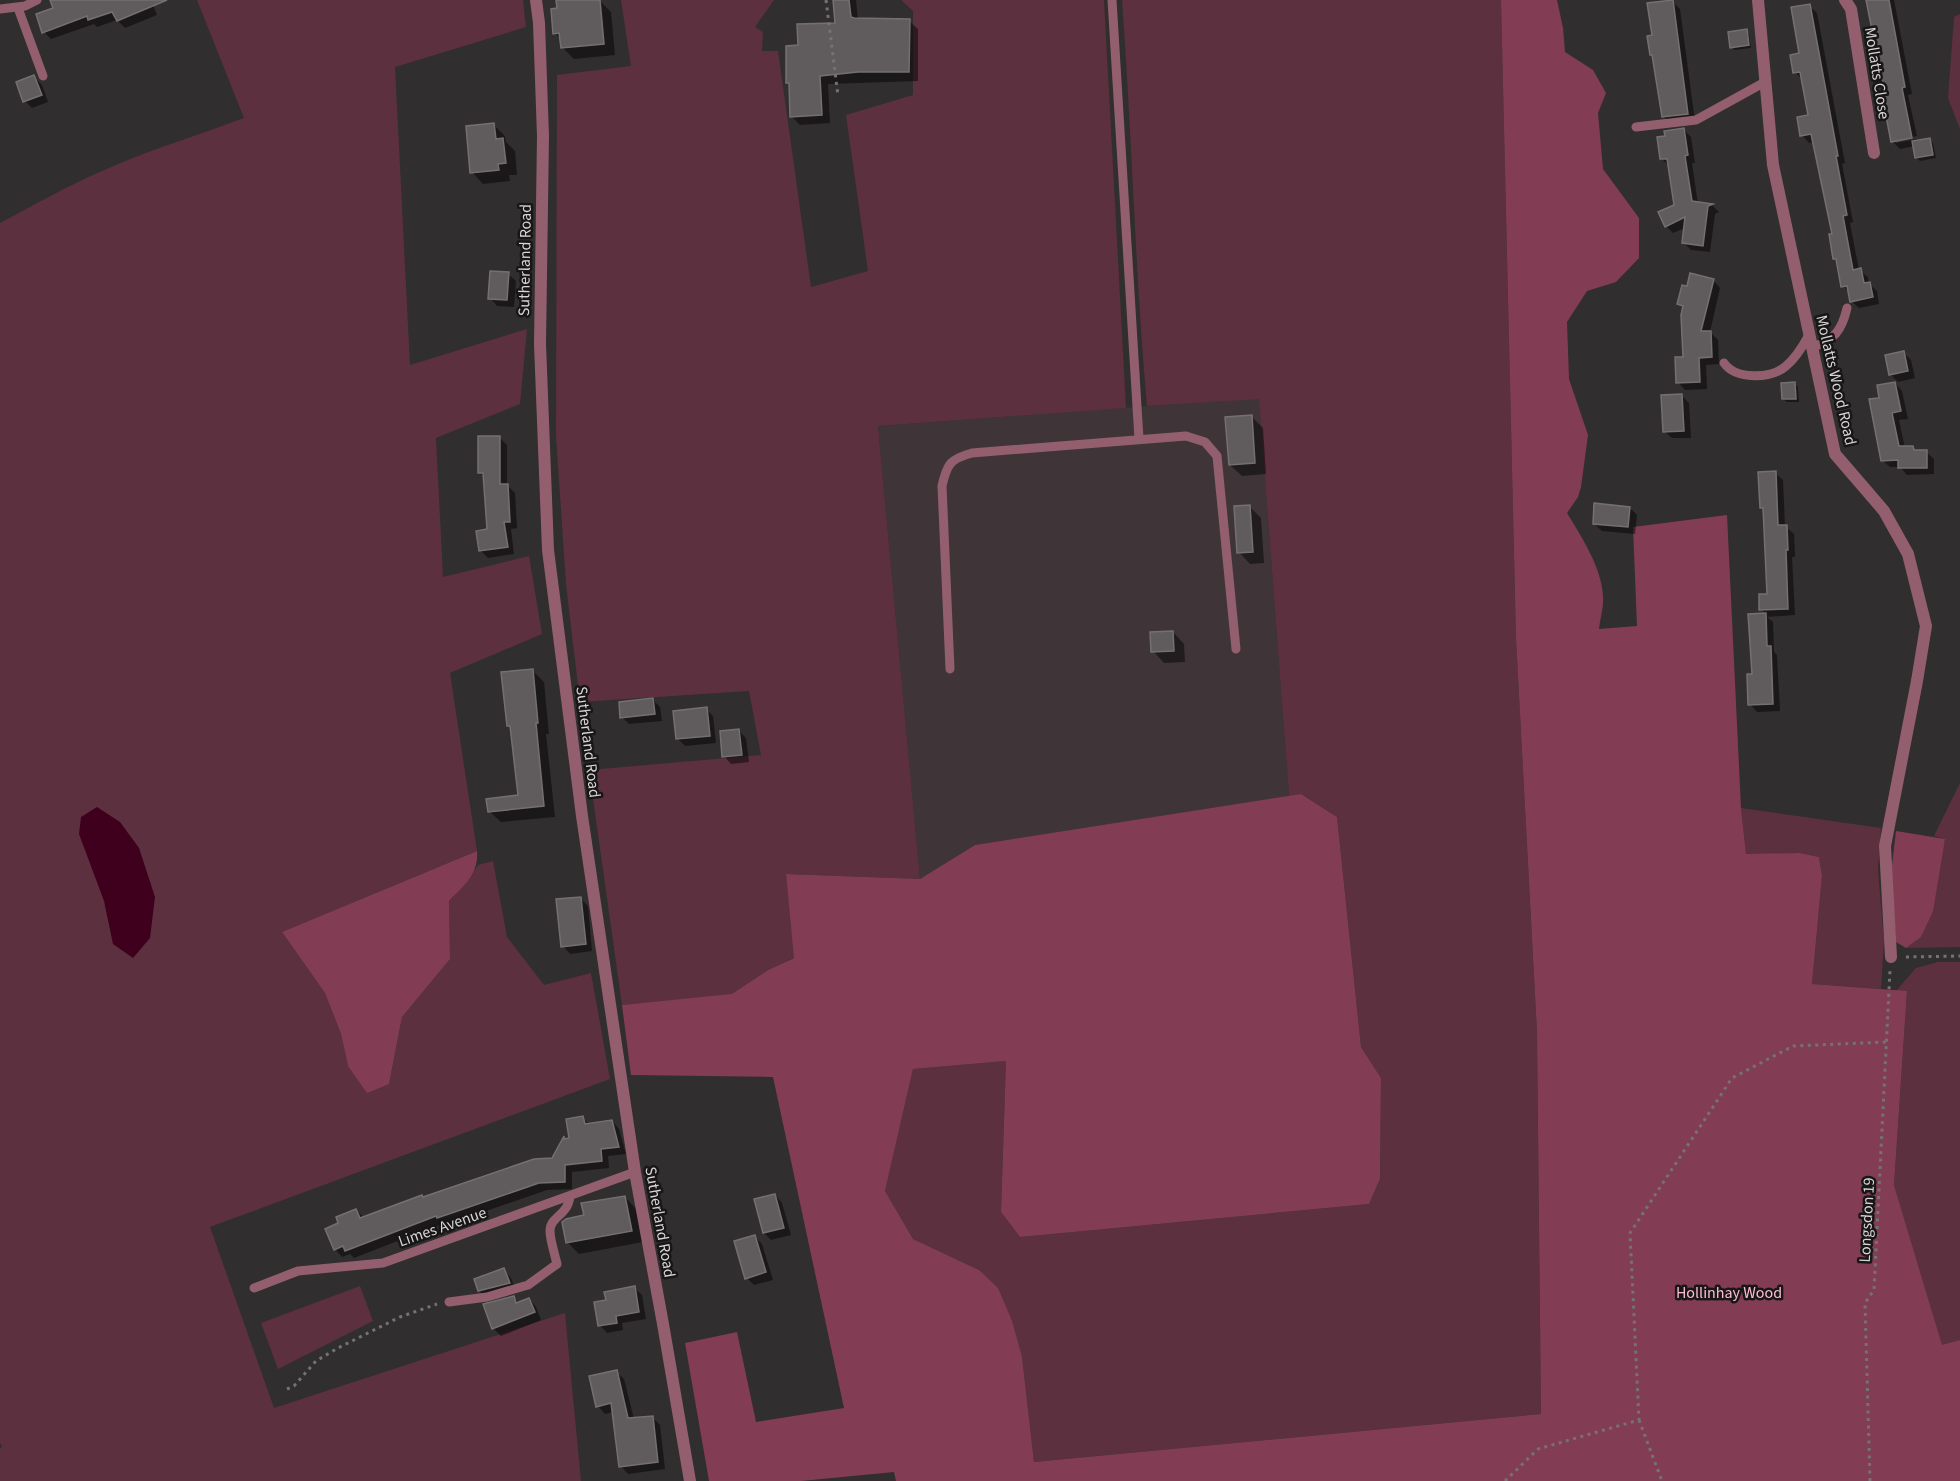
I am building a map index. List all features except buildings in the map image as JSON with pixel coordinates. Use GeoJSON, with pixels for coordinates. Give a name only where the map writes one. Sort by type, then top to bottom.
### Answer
{"type":"FeatureCollection","features":[{"type":"Feature","properties":{"kind":"street","name":"Sutherland Road"},"geometry":{"type":"LineString","coordinates":[[536,0],[539,23],[543,136],[540,344],[548,550],[582,816],[635,1172],[690,1481]]}},
{"type":"Feature","properties":{"kind":"street","name":"Mollatts Wood Road"},"geometry":{"type":"LineString","coordinates":[[1758,0],[1773,165],[1835,454],[1884,511],[1908,554],[1926,626],[1885,846],[1891,957]]}},
{"type":"Feature","properties":{"kind":"street","name":"Mollatts Close"},"geometry":{"type":"LineString","coordinates":[[1845,0],[1851,9],[1874,153]]}},
{"type":"Feature","properties":{"kind":"lane"},"geometry":{"type":"LineString","coordinates":[[0,9],[18,8],[37,0]]}},
{"type":"Feature","properties":{"kind":"lane"},"geometry":{"type":"LineString","coordinates":[[1112,0],[1139,439]]}},
{"type":"Feature","properties":{"kind":"lane"},"geometry":{"type":"LineString","coordinates":[[18,8],[43,75]]}},
{"type":"Feature","properties":{"kind":"lane"},"geometry":{"type":"LineString","coordinates":[[1636,127],[1696,120],[1765,82]]}},
{"type":"Feature","properties":{"kind":"lane"},"geometry":{"type":"LineString","coordinates":[[1724,363],[1729,370],[1743,375],[1771,374],[1780,371],[1811,341],[1823,344],[1834,337],[1845,320],[1847,308]]}},
{"type":"Feature","properties":{"kind":"lane"},"geometry":{"type":"LineString","coordinates":[[950,669],[942,486],[946,469],[956,457],[972,453],[1139,439],[1186,436],[1205,442],[1217,456],[1236,649]]}},
{"type":"Feature","properties":{"kind":"lane","name":"Limes Avenue"},"geometry":{"type":"LineString","coordinates":[[254,1288],[298,1271],[383,1263],[635,1172]]}},
{"type":"Feature","properties":{"kind":"lane"},"geometry":{"type":"LineString","coordinates":[[449,1302],[488,1297],[528,1285],[557,1264],[549,1233],[551,1223],[568,1209],[570,1196]]}},
{"type":"Feature","properties":{"kind":"path"},"geometry":{"type":"LineString","coordinates":[[826,0],[838,96]]}},
{"type":"Feature","properties":{"kind":"path"},"geometry":{"type":"LineString","coordinates":[[1891,957],[1960,956]]}},
{"type":"Feature","properties":{"kind":"path","name":"Longsdon 19"},"geometry":{"type":"LineString","coordinates":[[1870,1481],[1865,1303],[1874,1290],[1891,957]]}},
{"type":"Feature","properties":{"kind":"path"},"geometry":{"type":"LineString","coordinates":[[1662,1481],[1639,1420],[1630,1233],[1732,1078],[1793,1046],[1886,1042]]}},
{"type":"Feature","properties":{"kind":"path"},"geometry":{"type":"LineString","coordinates":[[287,1389],[294,1386],[316,1361],[338,1348],[400,1317],[434,1304],[449,1302]]}},
{"type":"Feature","properties":{"kind":"path"},"geometry":{"type":"LineString","coordinates":[[1505,1481],[1538,1449],[1639,1420]]}},
{"type":"Feature","properties":{"kind":"shaded area"},"geometry":{"type":"Polygon","coordinates":[[[197,0],[523,0],[526,27],[395,67],[410,365],[527,329],[520,404],[436,438],[443,577],[529,556],[542,634],[450,673],[477,851],[282,932],[325,993],[341,1034],[348,1066],[389,1084],[402,1017],[450,959],[449,901],[464,886],[478,865],[493,861],[507,937],[544,985],[591,973],[610,1079],[210,1227],[274,1408],[565,1313],[581,1481],[0,1481],[0,1449],[2,1446],[0,1443],[0,223],[119,163],[244,118],[197,0]]]}},
{"type":"Feature","properties":{"kind":"shaded area"},"geometry":{"type":"Polygon","coordinates":[[[621,0],[774,0],[755,27],[763,32],[762,51],[778,51],[811,287],[868,271],[846,115],[913,95],[913,11],[901,0],[1104,0],[1126,408],[878,426],[920,879],[786,874],[795,957],[768,970],[732,995],[622,1005],[589,770],[761,755],[749,691],[580,702],[566,584],[556,436],[557,75],[631,66],[621,0]]]}},
{"type":"Feature","properties":{"kind":"shaded area"},"geometry":{"type":"Polygon","coordinates":[[[1122,0],[1501,0],[1516,638],[1537,1032],[1541,1414],[1034,1462],[1022,1357],[979,1270],[913,1239],[885,1191],[913,1069],[1006,1061],[1001,1212],[1020,1237],[1369,1204],[1380,1179],[1381,1078],[1361,1047],[1337,817],[1301,794],[1289,796],[1259,399],[1147,406],[1122,0]]]}},
{"type":"Feature","properties":{"kind":"shaded area"},"geometry":{"type":"Polygon","coordinates":[[[1960,14],[1960,129],[1948,98],[1954,17],[1960,14]]]}},
{"type":"Feature","properties":{"kind":"shaded area"},"geometry":{"type":"Polygon","coordinates":[[[1259,398],[1289,796],[975,845],[920,879],[878,426],[1259,398]]]}},
{"type":"Feature","properties":{"kind":"shaded area"},"geometry":{"type":"Polygon","coordinates":[[[1960,783],[1960,947],[1906,948],[1921,937],[1945,839],[1934,836],[1960,783]]]}},
{"type":"Feature","properties":{"kind":"shaded area"},"geometry":{"type":"Polygon","coordinates":[[[97,807],[120,822],[139,848],[155,897],[150,938],[133,958],[113,944],[104,901],[79,834],[81,817],[97,807]]]}},
{"type":"Feature","properties":{"kind":"shaded area"},"geometry":{"type":"Polygon","coordinates":[[[1741,808],[1881,828],[1878,870],[1884,941],[1881,989],[1812,984],[1822,876],[1819,857],[1800,853],[1746,855],[1741,808]]]}},
{"type":"Feature","properties":{"kind":"shaded area"},"geometry":{"type":"Polygon","coordinates":[[[1938,962],[1960,962],[1960,1340],[1942,1346],[1894,1185],[1907,992],[1896,991],[1916,968],[1938,962]]]}},
{"type":"Feature","properties":{"kind":"shaded area"},"geometry":{"type":"Polygon","coordinates":[[[360,1286],[373,1321],[278,1369],[261,1323],[360,1286]]]}},
{"type":"Feature","properties":{"kind":"green space","name":"Hollinhay Wood"},"geometry":{"type":"Polygon","coordinates":[[[1501,0],[1557,0],[1565,52],[1593,70],[1606,93],[1598,113],[1603,169],[1639,218],[1639,258],[1616,282],[1587,291],[1567,322],[1569,379],[1588,435],[1581,487],[1578,497],[1567,513],[1599,574],[1603,600],[1599,629],[1637,626],[1633,527],[1727,515],[1741,808],[1746,854],[1800,853],[1819,857],[1822,876],[1812,984],[1907,991],[1894,1185],[1942,1345],[1960,1340],[1960,1481],[896,1481],[894,1472],[801,1481],[709,1481],[685,1343],[737,1332],[756,1422],[844,1408],[773,1077],[631,1075],[622,1005],[732,994],[768,970],[794,958],[786,874],[920,879],[975,845],[1301,794],[1337,817],[1361,1047],[1381,1078],[1380,1179],[1369,1204],[1020,1237],[1001,1212],[1006,1061],[913,1069],[885,1191],[913,1239],[979,1270],[998,1288],[1012,1321],[1022,1357],[1034,1462],[1541,1414],[1537,1032],[1516,638],[1501,0]]]}},
{"type":"Feature","properties":{"kind":"green space"},"geometry":{"type":"Polygon","coordinates":[[[1896,831],[1945,839],[1933,911],[1921,937],[1906,948],[1896,942],[1891,874],[1896,831]]]}},
{"type":"Feature","properties":{"kind":"green space"},"geometry":{"type":"Polygon","coordinates":[[[477,851],[473,873],[449,901],[450,959],[402,1017],[389,1084],[367,1093],[348,1066],[341,1034],[325,993],[282,932],[477,851]]]}}]}
